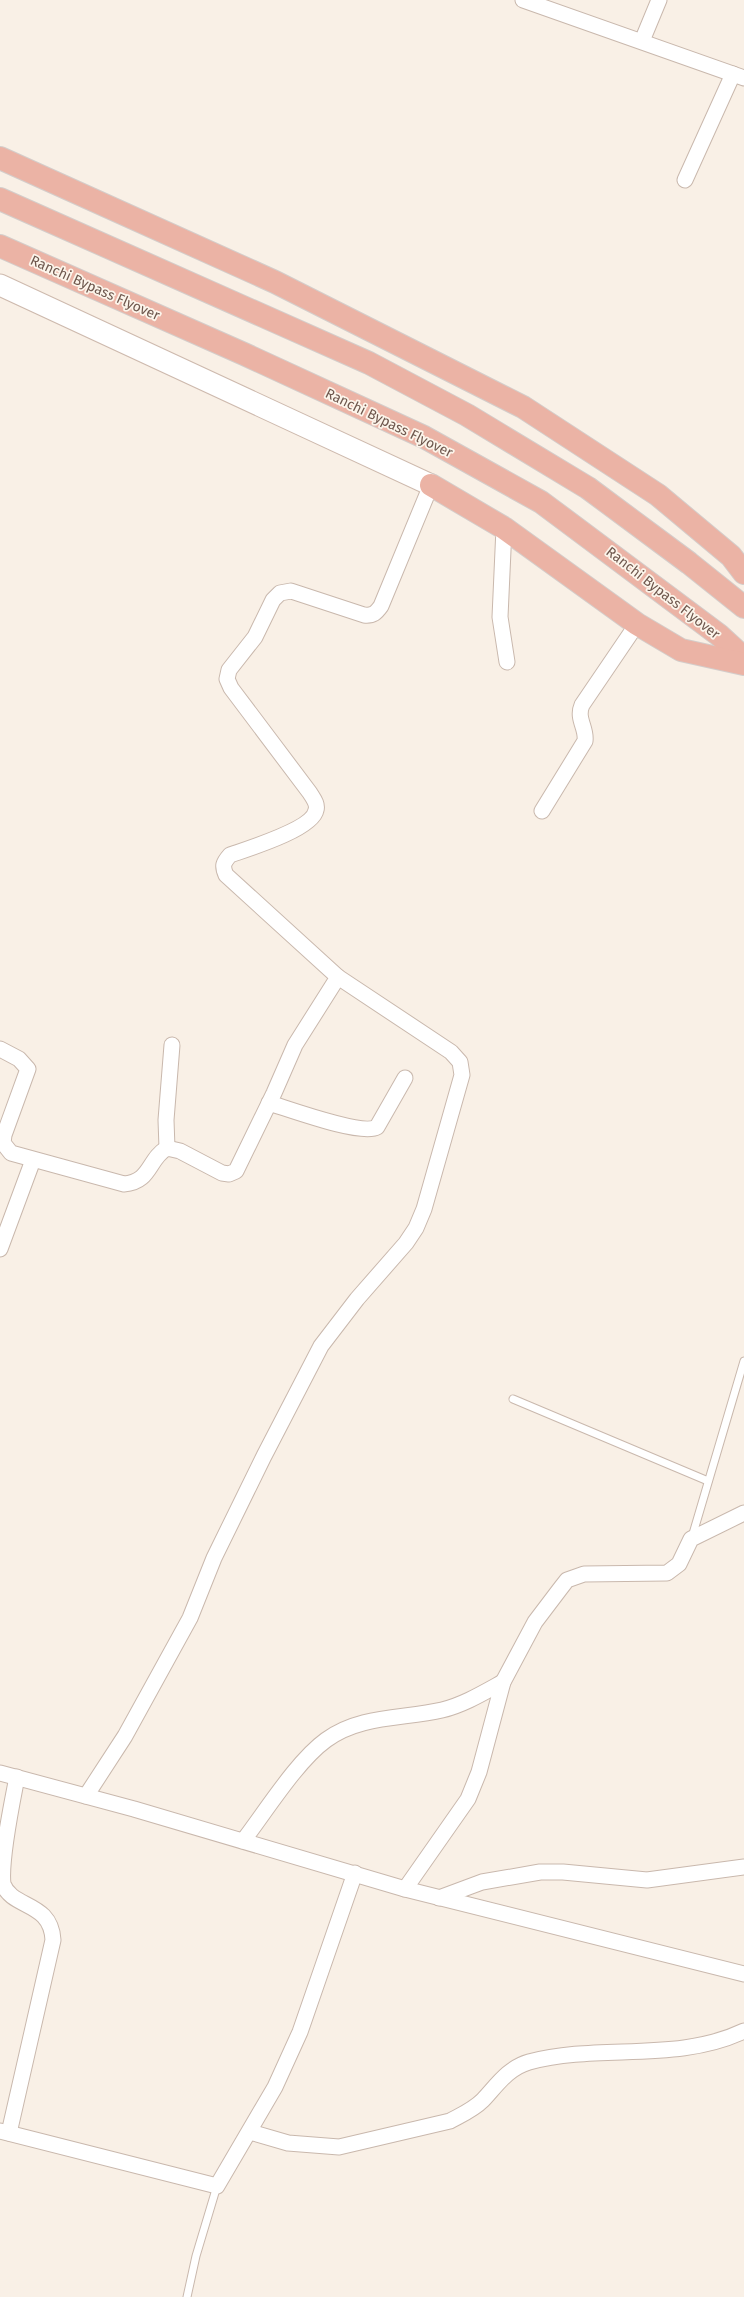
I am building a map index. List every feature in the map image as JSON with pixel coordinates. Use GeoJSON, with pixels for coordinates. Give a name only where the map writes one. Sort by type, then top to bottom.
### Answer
{"type":"FeatureCollection","features":[{"type":"Feature","properties":{"kind":"highway"},"geometry":{"type":"LineString","coordinates":[[0,158],[275,282],[523,407],[658,495],[731,556],[744,573]]}},
{"type":"Feature","properties":{"kind":"highway"},"geometry":{"type":"LineString","coordinates":[[0,199],[369,363],[467,415],[588,488],[689,563],[744,607]]}},
{"type":"Feature","properties":{"kind":"highway","name":"Ranchi Bypass Flyover"},"geometry":{"type":"LineString","coordinates":[[0,246],[244,354],[424,437],[541,502],[708,626],[744,658]]}},
{"type":"Feature","properties":{"kind":"highway"},"geometry":{"type":"LineString","coordinates":[[431,484],[504,528],[637,624],[681,650],[744,664]]}},
{"type":"Feature","properties":{"kind":"street"},"geometry":{"type":"LineString","coordinates":[[524,0],[739,76],[684,180]]}},
{"type":"Feature","properties":{"kind":"street"},"geometry":{"type":"LineString","coordinates":[[642,41],[659,0]]}},
{"type":"Feature","properties":{"kind":"street"},"geometry":{"type":"LineString","coordinates":[[0,285],[431,484],[381,606],[376,613],[364,616],[291,590],[280,593],[273,600],[255,636],[229,670],[227,679],[231,688],[310,793],[316,803],[316,810],[313,818],[296,829],[230,855],[224,862],[223,868],[226,875],[338,977],[451,1052],[460,1062],[462,1075],[426,1203],[416,1228],[406,1243],[357,1299],[321,1346],[267,1449],[214,1558],[190,1618],[124,1736],[86,1796]]}},
{"type":"Feature","properties":{"kind":"street"},"geometry":{"type":"LineString","coordinates":[[504,528],[500,617],[507,662]]}},
{"type":"Feature","properties":{"kind":"street"},"geometry":{"type":"LineString","coordinates":[[542,811],[585,741],[586,735],[579,719],[579,712],[582,705],[637,624]]}},
{"type":"Feature","properties":{"kind":"street"},"geometry":{"type":"LineString","coordinates":[[0,1049],[19,1059],[28,1068],[4,1135],[3,1144],[10,1153],[124,1184],[133,1184],[141,1180],[160,1154],[167,1148],[180,1150],[222,1173],[229,1174],[236,1171],[270,1103],[294,1045],[338,977]]}},
{"type":"Feature","properties":{"kind":"street"},"geometry":{"type":"LineString","coordinates":[[167,1148],[166,1120],[172,1045]]}},
{"type":"Feature","properties":{"kind":"street"},"geometry":{"type":"LineString","coordinates":[[270,1103],[355,1128],[372,1129],[377,1127],[405,1078]]}},
{"type":"Feature","properties":{"kind":"street"},"geometry":{"type":"LineString","coordinates":[[0,1249],[33,1160]]}},
{"type":"Feature","properties":{"kind":"street"},"geometry":{"type":"LineString","coordinates":[[405,1889],[468,1799],[479,1772],[503,1682],[535,1622],[567,1580],[584,1574],[667,1573],[679,1564],[691,1539],[744,1513]]}},
{"type":"Feature","properties":{"kind":"street"},"geometry":{"type":"LineString","coordinates":[[244,1841],[306,1758],[326,1740],[345,1729],[365,1722],[444,1710],[470,1700],[503,1682]]}},
{"type":"Feature","properties":{"kind":"street"},"geometry":{"type":"LineString","coordinates":[[0,1773],[244,1841],[438,1898],[744,1974]]}},
{"type":"Feature","properties":{"kind":"street"},"geometry":{"type":"LineString","coordinates":[[17,1777],[2,1857],[1,1873],[8,1891],[40,1912],[49,1921],[53,1930],[53,1940],[4,2132],[217,2186],[275,2087],[300,2032],[356,1874]]}},
{"type":"Feature","properties":{"kind":"street"},"geometry":{"type":"LineString","coordinates":[[438,1898],[482,1882],[540,1872],[563,1872],[647,1880],[744,1867]]}},
{"type":"Feature","properties":{"kind":"street"},"geometry":{"type":"LineString","coordinates":[[250,2132],[288,2143],[339,2147],[450,2121],[466,2113],[482,2101],[500,2079],[514,2068],[529,2062],[576,2054],[690,2048],[732,2037],[744,2031]]}},
{"type":"Feature","properties":{"kind":"lane"},"geometry":{"type":"LineString","coordinates":[[691,1539],[744,1361]]}},
{"type":"Feature","properties":{"kind":"lane"},"geometry":{"type":"LineString","coordinates":[[513,1399],[708,1481]]}},
{"type":"Feature","properties":{"kind":"lane"},"geometry":{"type":"LineString","coordinates":[[187,2297],[196,2256],[217,2186]]}}]}
